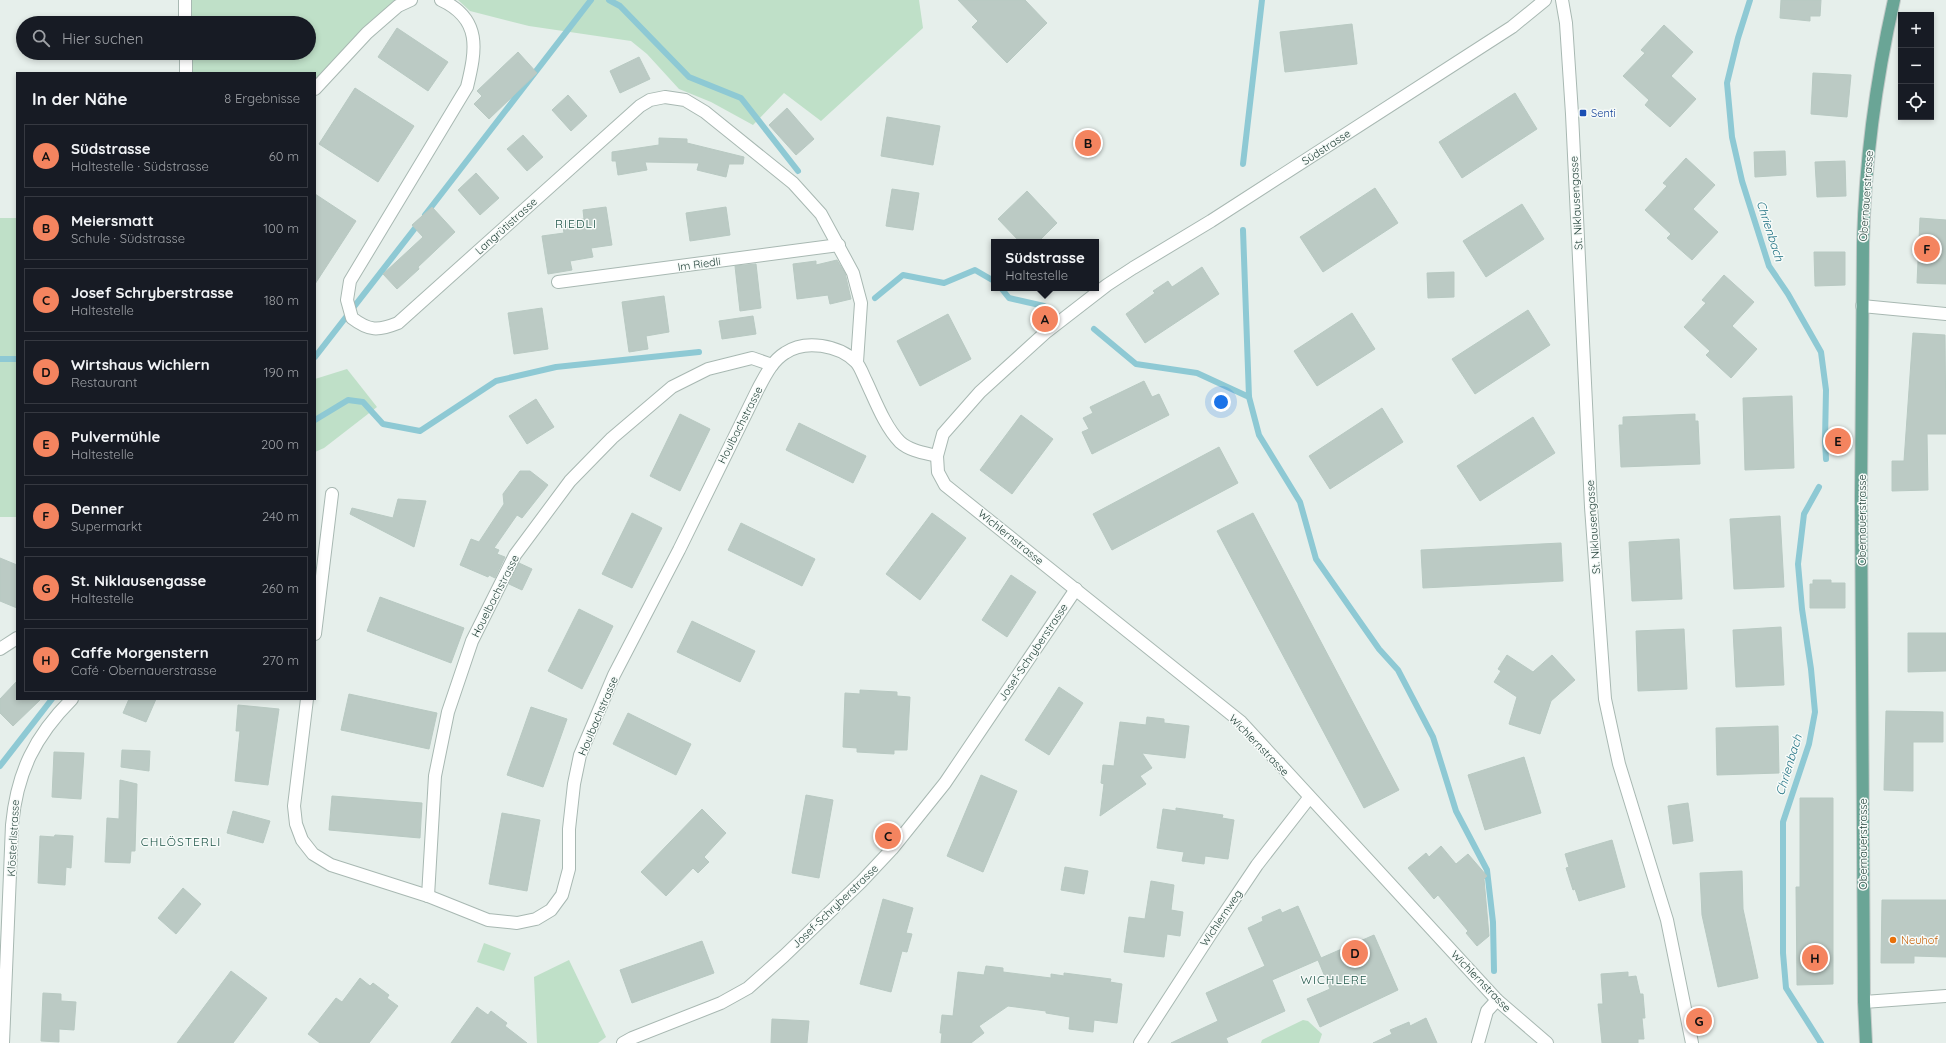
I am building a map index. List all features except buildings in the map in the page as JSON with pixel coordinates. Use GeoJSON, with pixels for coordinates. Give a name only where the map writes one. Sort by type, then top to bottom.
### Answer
{"type":"FeatureCollection","features":[{"type":"Feature","properties":{"kind":"main road","name":"Obernauerstrasse"},"geometry":{"type":"LineString","coordinates":[[1866,1043],[1864,1002],[1862,306],[1864,203],[1879,74],[1894,0]]}},
{"type":"Feature","properties":{"kind":"street"},"geometry":{"type":"LineString","coordinates":[[185,0],[185,16]]}},
{"type":"Feature","properties":{"kind":"street"},"geometry":{"type":"LineString","coordinates":[[316,88],[367,33],[398,6],[411,0]]}},
{"type":"Feature","properties":{"kind":"street","name":"Langrütistrasse"},"geometry":{"type":"LineString","coordinates":[[441,0],[455,6],[469,21],[474,36],[474,57],[467,87],[350,282],[347,300],[352,318],[365,327],[384,329],[398,323],[640,106],[650,100],[665,97],[685,100],[705,112],[794,183],[821,214],[854,273],[862,303],[857,362]]}},
{"type":"Feature","properties":{"kind":"street","name":"Südstrasse"},"geometry":{"type":"LineString","coordinates":[[937,456],[943,434],[980,392],[1045,333],[1107,285],[1211,221],[1512,26],[1545,0]]}},
{"type":"Feature","properties":{"kind":"street","name":"St. Niklausengasse"},"geometry":{"type":"LineString","coordinates":[[1562,0],[1566,23],[1572,114],[1591,507],[1605,699],[1619,764],[1667,920],[1692,1043]]}},
{"type":"Feature","properties":{"kind":"street"},"geometry":{"type":"LineString","coordinates":[[186,60],[186,72]]}},
{"type":"Feature","properties":{"kind":"street","name":"Im Riedli"},"geometry":{"type":"LineString","coordinates":[[558,282],[839,245]]}},
{"type":"Feature","properties":{"kind":"street"},"geometry":{"type":"LineString","coordinates":[[1862,306],[1946,314]]}},
{"type":"Feature","properties":{"kind":"street","name":"Houlbachstrasse"},"geometry":{"type":"LineString","coordinates":[[307,700],[294,806],[296,824],[302,840],[313,854],[331,865],[428,896],[488,920],[517,923],[536,919],[551,910],[562,895],[569,869],[569,829],[574,784],[580,755],[614,675],[682,544],[758,389],[772,365],[785,352],[803,346],[817,345],[840,352],[857,362]]}},
{"type":"Feature","properties":{"kind":"street","name":"Houelbachstrasse"},"geometry":{"type":"LineString","coordinates":[[428,896],[435,776],[448,712],[472,641],[515,555],[570,481],[612,438],[672,387],[708,369],[752,358],[772,365]]}},
{"type":"Feature","properties":{"kind":"street"},"geometry":{"type":"LineString","coordinates":[[857,362],[882,415],[901,442],[914,450],[937,456]]}},
{"type":"Feature","properties":{"kind":"street","name":"Wichlernstrasse"},"geometry":{"type":"LineString","coordinates":[[937,456],[938,472],[945,485],[1241,722],[1309,798],[1497,1000],[1547,1043]]}},
{"type":"Feature","properties":{"kind":"street"},"geometry":{"type":"LineString","coordinates":[[316,626],[332,494]]}},
{"type":"Feature","properties":{"kind":"street","name":"Josef-Schryberstrasse"},"geometry":{"type":"LineString","coordinates":[[623,1043],[632,1038],[721,1003],[748,988],[784,956],[861,882],[892,849],[945,783],[1076,589]]}},
{"type":"Feature","properties":{"kind":"street"},"geometry":{"type":"LineString","coordinates":[[0,649],[16,639]]}},
{"type":"Feature","properties":{"kind":"street","name":"Klösterlistrasse"},"geometry":{"type":"LineString","coordinates":[[3,1043],[12,825],[16,794],[26,765],[41,736],[54,717],[71,700]]}},
{"type":"Feature","properties":{"kind":"street","name":"Wichlernweg"},"geometry":{"type":"LineString","coordinates":[[1140,1043],[1249,877],[1309,798]]}},
{"type":"Feature","properties":{"kind":"street"},"geometry":{"type":"LineString","coordinates":[[1864,1002],[1946,996]]}},
{"type":"Feature","properties":{"kind":"street"},"geometry":{"type":"LineString","coordinates":[[1478,1043],[1487,1011],[1497,1000]]}},
{"type":"Feature","properties":{"kind":"green space"},"geometry":{"type":"Polygon","coordinates":[[[191,0],[399,0],[375,17],[316,80],[316,72],[192,72],[192,60],[316,60],[316,16],[191,16],[191,0]]]}},
{"type":"Feature","properties":{"kind":"green space"},"geometry":{"type":"Polygon","coordinates":[[[458,0],[919,0],[923,28],[821,121],[784,93],[753,125],[711,102],[679,89],[647,54],[631,41],[529,26],[470,11],[458,0]]]}},
{"type":"Feature","properties":{"kind":"green space"},"geometry":{"type":"Polygon","coordinates":[[[0,218],[16,218],[16,517],[0,517],[0,218]]]}},
{"type":"Feature","properties":{"kind":"green space"},"geometry":{"type":"Polygon","coordinates":[[[347,369],[377,407],[324,448],[316,452],[316,379],[347,369]]]}},
{"type":"Feature","properties":{"kind":"green space"},"geometry":{"type":"Polygon","coordinates":[[[484,943],[511,953],[504,971],[477,962],[484,943]]]}},
{"type":"Feature","properties":{"kind":"green space"},"geometry":{"type":"Polygon","coordinates":[[[569,960],[606,1037],[598,1043],[537,1043],[534,977],[569,960]]]}},
{"type":"Feature","properties":{"kind":"green space"},"geometry":{"type":"Polygon","coordinates":[[[1303,1020],[1308,1021],[1322,1034],[1319,1043],[1261,1043],[1262,1040],[1303,1020]]]}},
{"type":"Feature","properties":{"kind":"waterway"},"geometry":{"type":"LineString","coordinates":[[425,215],[591,0]]}},
{"type":"Feature","properties":{"kind":"waterway"},"geometry":{"type":"LineString","coordinates":[[609,0],[620,6],[689,77],[741,98],[798,171]]}},
{"type":"Feature","properties":{"kind":"waterway"},"geometry":{"type":"LineString","coordinates":[[1243,164],[1262,0]]}},
{"type":"Feature","properties":{"kind":"waterway","name":"Chrienbach"},"geometry":{"type":"LineString","coordinates":[[1750,0],[1738,38],[1727,83],[1732,137],[1742,181],[1769,266],[1788,294],[1821,352],[1826,390],[1826,459]]}},
{"type":"Feature","properties":{"kind":"waterway"},"geometry":{"type":"LineString","coordinates":[[316,356],[419,223]]}},
{"type":"Feature","properties":{"kind":"waterway"},"geometry":{"type":"LineString","coordinates":[[1243,230],[1249,397],[1259,435],[1300,502],[1316,559],[1379,649],[1398,670],[1433,737],[1456,811],[1487,870],[1493,922],[1494,971]]}},
{"type":"Feature","properties":{"kind":"waterway"},"geometry":{"type":"LineString","coordinates":[[875,298],[903,275],[944,283],[975,270],[991,279]]}},
{"type":"Feature","properties":{"kind":"waterway"},"geometry":{"type":"LineString","coordinates":[[1003,291],[1009,298],[1044,306]]}},
{"type":"Feature","properties":{"kind":"waterway"},"geometry":{"type":"LineString","coordinates":[[1094,329],[1136,364],[1197,373],[1249,397]]}},
{"type":"Feature","properties":{"kind":"waterway"},"geometry":{"type":"LineString","coordinates":[[316,419],[348,400],[363,402],[383,424],[420,431],[496,381],[556,367],[699,352]]}},
{"type":"Feature","properties":{"kind":"waterway"},"geometry":{"type":"LineString","coordinates":[[0,359],[16,359]]}},
{"type":"Feature","properties":{"kind":"waterway","name":"Chrienbach"},"geometry":{"type":"LineString","coordinates":[[1819,487],[1804,514],[1798,564],[1815,712],[1809,744],[1783,822],[1783,953],[1786,988],[1821,1043]]}},
{"type":"Feature","properties":{"kind":"waterway"},"geometry":{"type":"LineString","coordinates":[[0,766],[51,700]]}},
{"type":"Feature","properties":{"kind":"place","name":"Senti"},"geometry":{"type":"Point","coordinates":[1583,113]}},
{"type":"Feature","properties":{"kind":"place","name":"Meiersmatt"},"geometry":{"type":"Point","coordinates":[1088,143]}},
{"type":"Feature","properties":{"kind":"place","name":"Denner"},"geometry":{"type":"Point","coordinates":[1927,249]}},
{"type":"Feature","properties":{"kind":"place","name":"Südstrasse"},"geometry":{"type":"Point","coordinates":[1045,319]}},
{"type":"Feature","properties":{"kind":"place","name":"Pulvermühle"},"geometry":{"type":"Point","coordinates":[1838,441]}},
{"type":"Feature","properties":{"kind":"place","name":"Josef Schryberstrasse"},"geometry":{"type":"Point","coordinates":[888,836]}},
{"type":"Feature","properties":{"kind":"place","name":"Neuhof"},"geometry":{"type":"Point","coordinates":[1893,940]}},
{"type":"Feature","properties":{"kind":"place","name":"Wirtshaus Wichlern"},"geometry":{"type":"Point","coordinates":[1355,953]}},
{"type":"Feature","properties":{"kind":"place","name":"Caffe Morgenstern"},"geometry":{"type":"Point","coordinates":[1815,958]}},
{"type":"Feature","properties":{"kind":"place","name":"St. Niklausengasse"},"geometry":{"type":"Point","coordinates":[1699,1021]}},
{"type":"Feature","properties":{"kind":"district","name":"RIEDLI"},"geometry":{"type":"Point","coordinates":[576,224]}},
{"type":"Feature","properties":{"kind":"district","name":"CHLÖSTERLI"},"geometry":{"type":"Point","coordinates":[181,842]}},
{"type":"Feature","properties":{"kind":"district","name":"WICHLERE"},"geometry":{"type":"Point","coordinates":[1334,980]}}]}
